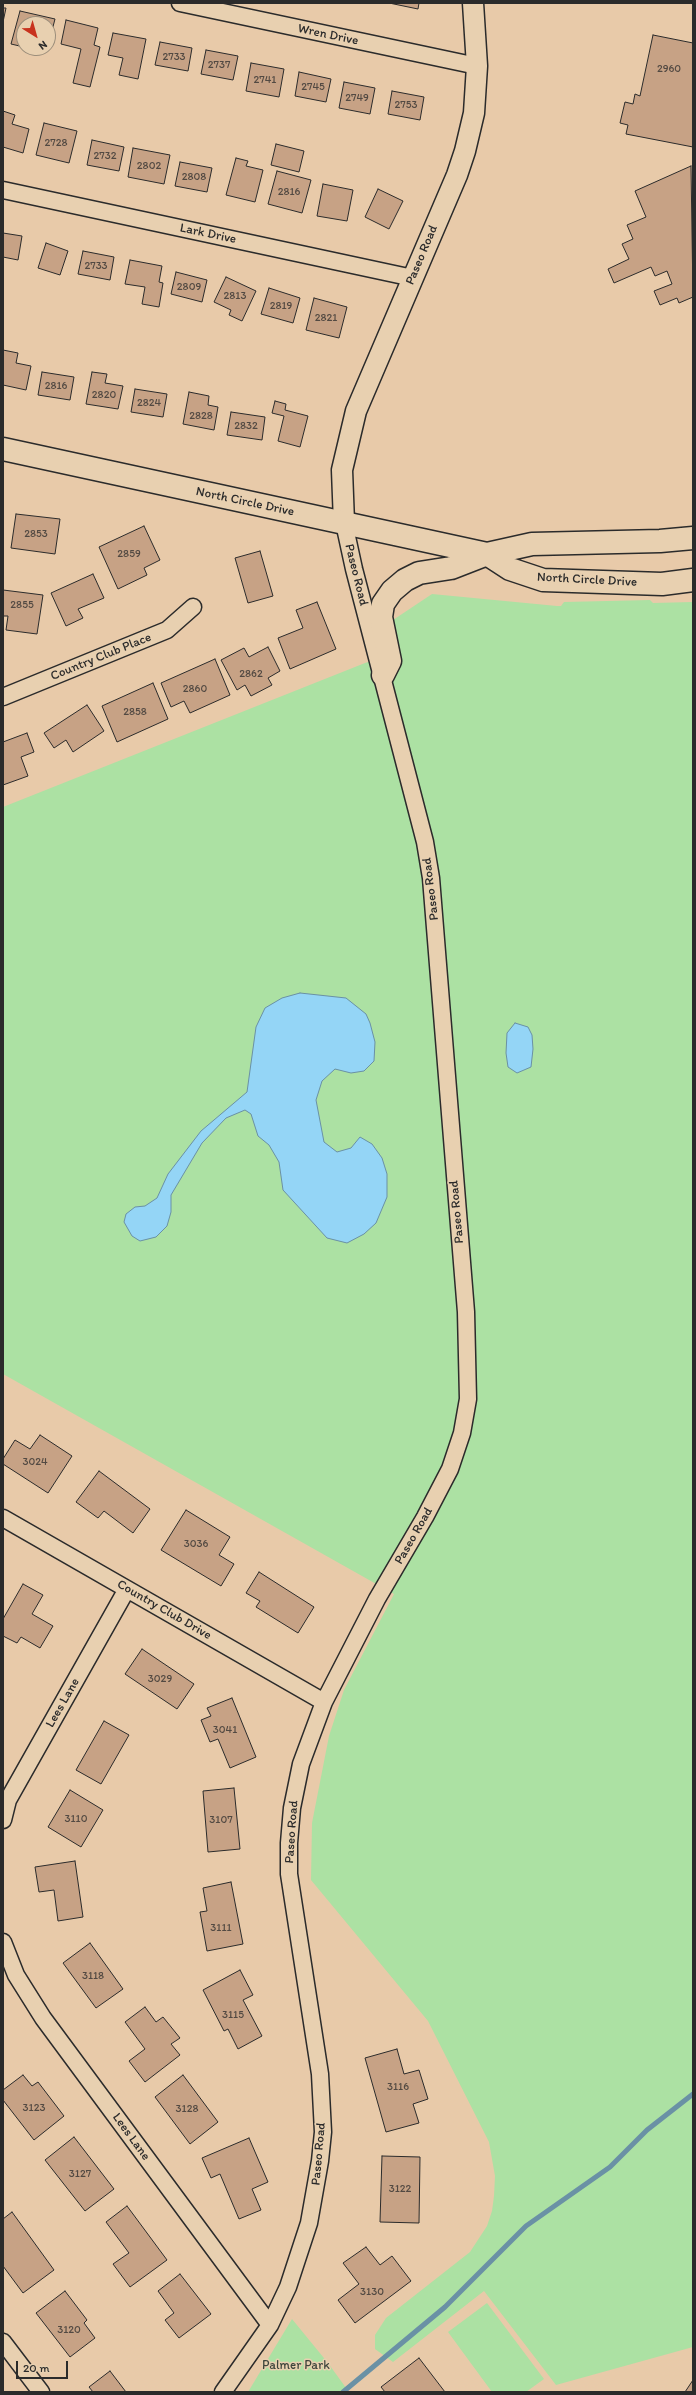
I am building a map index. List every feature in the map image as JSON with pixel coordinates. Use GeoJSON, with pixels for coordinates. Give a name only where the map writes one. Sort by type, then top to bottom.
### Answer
{"type":"FeatureCollection","features":[{"type":"Feature","properties":{"kind":"main road","name":"North Circle Drive"},"geometry":{"type":"LineString","coordinates":[[3,449],[487,554],[510,570],[543,580],[662,584],[693,580]]}},
{"type":"Feature","properties":{"kind":"main road","name":"North Circle Drive"},"geometry":{"type":"LineString","coordinates":[[487,554],[532,544],[660,541],[693,538]]}},
{"type":"Feature","properties":{"kind":"main road"},"geometry":{"type":"LineString","coordinates":[[383,676],[390,662],[381,617],[384,604],[392,591],[405,580],[419,573],[451,568],[487,554]]}},
{"type":"Feature","properties":{"kind":"street","name":"Wren Drive"},"geometry":{"type":"LineString","coordinates":[[180,3],[477,66]]}},
{"type":"Feature","properties":{"kind":"street","name":"Paseo Road"},"geometry":{"type":"LineString","coordinates":[[223,2392],[270,2325],[299,2257],[309,2223],[320,2161],[323,2132],[320,2074],[289,1874],[289,1843],[292,1808],[301,1764],[324,1702],[377,1599],[442,1486],[459,1444],[468,1399],[466,1312],[431,878],[426,842],[403,762],[383,676],[354,569],[344,523],[342,470],[356,411],[465,151],[474,113],[477,66],[473,3]]}},
{"type":"Feature","properties":{"kind":"street","name":"Lark Drive"},"geometry":{"type":"LineString","coordinates":[[3,190],[413,278]]}},
{"type":"Feature","properties":{"kind":"street","name":"Country Club Place"},"geometry":{"type":"LineString","coordinates":[[3,697],[167,630],[193,607]]}},
{"type":"Feature","properties":{"kind":"street","name":"Country Club Drive"},"geometry":{"type":"LineString","coordinates":[[3,1518],[324,1702]]}},
{"type":"Feature","properties":{"kind":"street","name":"Lees Lane"},"geometry":{"type":"LineString","coordinates":[[3,1820],[6,1799],[127,1589]]}},
{"type":"Feature","properties":{"kind":"street","name":"Lees Lane"},"geometry":{"type":"LineString","coordinates":[[3,1942],[16,1974],[43,2018],[270,2325]]}},
{"type":"Feature","properties":{"kind":"street"},"geometry":{"type":"LineString","coordinates":[[3,2342],[41,2392]]}},
{"type":"Feature","properties":{"kind":"green space"},"geometry":{"type":"Polygon","coordinates":[[[432,594],[557,606],[561,606],[564,602],[650,600],[653,603],[693,602],[693,2347],[556,2385],[484,2291],[393,2362],[375,2349],[375,2335],[386,2318],[470,2252],[487,2226],[492,2211],[495,2176],[489,2142],[428,2021],[311,1880],[312,1823],[329,1736],[344,1690],[394,1594],[3,1374],[3,807],[365,663],[392,654],[387,624],[432,594]]]}},
{"type":"Feature","properties":{"kind":"green space"},"geometry":{"type":"Polygon","coordinates":[[[487,2303],[544,2379],[526,2392],[492,2392],[448,2332],[487,2303]]]}},
{"type":"Feature","properties":{"kind":"green space","name":"Palmer Park"},"geometry":{"type":"Polygon","coordinates":[[[292,2319],[328,2363],[349,2392],[248,2392],[292,2319]]]}},
{"type":"Feature","properties":{"kind":"water"},"geometry":{"type":"Polygon","coordinates":[[[300,993],[346,998],[366,1014],[370,1023],[375,1042],[374,1061],[364,1071],[351,1073],[335,1069],[322,1081],[316,1100],[324,1142],[337,1152],[351,1148],[360,1137],[372,1144],[382,1158],[387,1174],[387,1197],[376,1223],[364,1234],[347,1243],[327,1238],[283,1190],[279,1162],[269,1145],[258,1136],[251,1114],[245,1110],[226,1118],[202,1143],[171,1195],[171,1212],[167,1226],[156,1237],[140,1241],[132,1236],[124,1222],[126,1214],[135,1207],[145,1206],[157,1198],[168,1174],[201,1131],[247,1092],[256,1027],[265,1008],[282,998],[300,993]]]}},
{"type":"Feature","properties":{"kind":"water"},"geometry":{"type":"Polygon","coordinates":[[[515,1023],[528,1027],[532,1035],[533,1049],[531,1067],[517,1073],[508,1067],[506,1053],[507,1033],[515,1023]]]}},
{"type":"Feature","properties":{"kind":"building"},"geometry":{"type":"Polygon","coordinates":[[[389,3],[419,3],[418,9],[389,3]]]}},
{"type":"Feature","properties":{"kind":"building"},"geometry":{"type":"Polygon","coordinates":[[[3,8],[6,8],[3,22],[3,8]]]}},
{"type":"Feature","properties":{"kind":"building"},"geometry":{"type":"Polygon","coordinates":[[[20,11],[42,16],[19,16],[20,11]]]}},
{"type":"Feature","properties":{"kind":"building"},"geometry":{"type":"Polygon","coordinates":[[[66,20],[98,28],[94,45],[100,47],[90,87],[73,83],[81,49],[61,44],[66,20]]]}},
{"type":"Feature","properties":{"kind":"building"},"geometry":{"type":"Polygon","coordinates":[[[16,26],[16,45],[11,44],[16,26]]]}},
{"type":"Feature","properties":{"kind":"building"},"geometry":{"type":"Polygon","coordinates":[[[113,33],[146,39],[138,79],[119,75],[123,58],[108,55],[113,33]]]}},
{"type":"Feature","properties":{"kind":"building"},"geometry":{"type":"Polygon","coordinates":[[[653,35],[693,43],[693,147],[626,134],[628,125],[620,123],[625,102],[633,104],[635,94],[640,96],[653,35]]]}},
{"type":"Feature","properties":{"kind":"building"},"geometry":{"type":"Polygon","coordinates":[[[160,42],[192,48],[188,71],[155,65],[160,42]]]}},
{"type":"Feature","properties":{"kind":"building"},"geometry":{"type":"Polygon","coordinates":[[[206,50],[238,56],[233,80],[201,74],[206,50]]]}},
{"type":"Feature","properties":{"kind":"building"},"geometry":{"type":"Polygon","coordinates":[[[251,63],[284,69],[279,97],[246,91],[251,63]]]}},
{"type":"Feature","properties":{"kind":"building"},"geometry":{"type":"Polygon","coordinates":[[[299,72],[331,79],[326,102],[295,96],[299,72]]]}},
{"type":"Feature","properties":{"kind":"building"},"geometry":{"type":"Polygon","coordinates":[[[344,82],[375,88],[370,114],[339,108],[344,82]]]}},
{"type":"Feature","properties":{"kind":"building"},"geometry":{"type":"Polygon","coordinates":[[[392,91],[424,97],[420,120],[388,114],[392,91]]]}},
{"type":"Feature","properties":{"kind":"building"},"geometry":{"type":"Polygon","coordinates":[[[3,111],[15,115],[12,124],[29,129],[23,153],[3,147],[3,111]]]}},
{"type":"Feature","properties":{"kind":"building"},"geometry":{"type":"Polygon","coordinates":[[[44,123],[77,131],[69,163],[36,155],[44,123]]]}},
{"type":"Feature","properties":{"kind":"building"},"geometry":{"type":"Polygon","coordinates":[[[92,140],[124,147],[119,171],[87,165],[92,140]]]}},
{"type":"Feature","properties":{"kind":"building"},"geometry":{"type":"Polygon","coordinates":[[[276,144],[304,151],[299,172],[271,165],[276,144]]]}},
{"type":"Feature","properties":{"kind":"building"},"geometry":{"type":"Polygon","coordinates":[[[133,148],[170,155],[164,184],[128,177],[133,148]]]}},
{"type":"Feature","properties":{"kind":"building"},"geometry":{"type":"Polygon","coordinates":[[[236,158],[248,161],[246,166],[263,170],[255,202],[226,195],[236,158]]]}},
{"type":"Feature","properties":{"kind":"building"},"geometry":{"type":"Polygon","coordinates":[[[180,162],[212,168],[207,192],[175,186],[180,162]]]}},
{"type":"Feature","properties":{"kind":"building"},"geometry":{"type":"Polygon","coordinates":[[[691,166],[693,297],[679,303],[677,298],[660,305],[654,291],[672,284],[667,271],[655,276],[651,267],[614,283],[608,269],[629,259],[622,244],[633,239],[627,225],[646,217],[635,191],[691,166]]]}},
{"type":"Feature","properties":{"kind":"building"},"geometry":{"type":"Polygon","coordinates":[[[277,171],[311,180],[302,213],[268,204],[277,171]]]}},
{"type":"Feature","properties":{"kind":"building"},"geometry":{"type":"Polygon","coordinates":[[[323,184],[353,190],[347,221],[317,216],[323,184]]]}},
{"type":"Feature","properties":{"kind":"building"},"geometry":{"type":"Polygon","coordinates":[[[378,189],[403,201],[389,229],[365,217],[378,189]]]}},
{"type":"Feature","properties":{"kind":"building"},"geometry":{"type":"Polygon","coordinates":[[[3,233],[22,236],[18,260],[3,257],[3,233]]]}},
{"type":"Feature","properties":{"kind":"building"},"geometry":{"type":"Polygon","coordinates":[[[46,243],[68,251],[60,275],[38,268],[46,243]]]}},
{"type":"Feature","properties":{"kind":"building"},"geometry":{"type":"Polygon","coordinates":[[[83,251],[114,257],[110,280],[78,274],[83,251]]]}},
{"type":"Feature","properties":{"kind":"building"},"geometry":{"type":"Polygon","coordinates":[[[130,260],[162,266],[159,282],[163,283],[159,307],[142,304],[145,287],[125,284],[130,260]]]}},
{"type":"Feature","properties":{"kind":"building"},"geometry":{"type":"Polygon","coordinates":[[[176,272],[207,280],[202,302],[171,294],[176,272]]]}},
{"type":"Feature","properties":{"kind":"building"},"geometry":{"type":"Polygon","coordinates":[[[226,277],[256,291],[242,321],[229,315],[231,310],[214,302],[226,277]]]}},
{"type":"Feature","properties":{"kind":"building"},"geometry":{"type":"Polygon","coordinates":[[[269,288],[300,298],[293,323],[261,314],[269,288]]]}},
{"type":"Feature","properties":{"kind":"building"},"geometry":{"type":"Polygon","coordinates":[[[314,298],[347,307],[339,338],[306,330],[314,298]]]}},
{"type":"Feature","properties":{"kind":"building"},"geometry":{"type":"Polygon","coordinates":[[[3,350],[18,353],[16,363],[31,366],[26,390],[3,385],[3,350]]]}},
{"type":"Feature","properties":{"kind":"building"},"geometry":{"type":"Polygon","coordinates":[[[42,372],[74,377],[70,400],[38,395],[42,372]]]}},
{"type":"Feature","properties":{"kind":"building"},"geometry":{"type":"Polygon","coordinates":[[[92,372],[107,374],[105,383],[123,386],[118,409],[86,404],[92,372]]]}},
{"type":"Feature","properties":{"kind":"building"},"geometry":{"type":"Polygon","coordinates":[[[135,389],[167,394],[163,417],[131,412],[135,389]]]}},
{"type":"Feature","properties":{"kind":"building"},"geometry":{"type":"Polygon","coordinates":[[[189,392],[209,396],[208,405],[218,407],[214,430],[183,424],[189,392]]]}},
{"type":"Feature","properties":{"kind":"building"},"geometry":{"type":"Polygon","coordinates":[[[275,401],[286,404],[285,410],[308,416],[300,447],[278,441],[284,416],[272,413],[275,401]]]}},
{"type":"Feature","properties":{"kind":"building"},"geometry":{"type":"Polygon","coordinates":[[[231,412],[265,417],[262,440],[227,435],[231,412]]]}},
{"type":"Feature","properties":{"kind":"building"},"geometry":{"type":"Polygon","coordinates":[[[16,514],[60,519],[55,554],[11,548],[16,514]]]}},
{"type":"Feature","properties":{"kind":"building"},"geometry":{"type":"Polygon","coordinates":[[[144,526],[160,560],[144,568],[147,575],[118,589],[99,547],[144,526]]]}},
{"type":"Feature","properties":{"kind":"building"},"geometry":{"type":"Polygon","coordinates":[[[260,551],[273,596],[248,603],[235,558],[260,551]]]}},
{"type":"Feature","properties":{"kind":"building"},"geometry":{"type":"Polygon","coordinates":[[[93,574],[104,598],[78,609],[83,618],[66,626],[51,593],[93,574]]]}},
{"type":"Feature","properties":{"kind":"building"},"geometry":{"type":"Polygon","coordinates":[[[3,590],[43,595],[37,634],[6,630],[8,616],[3,616],[3,590]]]}},
{"type":"Feature","properties":{"kind":"building"},"geometry":{"type":"Polygon","coordinates":[[[317,602],[336,649],[290,669],[278,638],[303,628],[296,610],[317,602]]]}},
{"type":"Feature","properties":{"kind":"building"},"geometry":{"type":"Polygon","coordinates":[[[268,647],[280,671],[268,678],[272,685],[251,696],[245,685],[237,690],[221,660],[244,648],[249,657],[268,647]]]}},
{"type":"Feature","properties":{"kind":"building"},"geometry":{"type":"Polygon","coordinates":[[[215,659],[230,695],[190,713],[184,701],[171,707],[161,683],[215,659]]]}},
{"type":"Feature","properties":{"kind":"building"},"geometry":{"type":"Polygon","coordinates":[[[153,683],[168,719],[117,742],[102,706],[153,683]]]}},
{"type":"Feature","properties":{"kind":"building"},"geometry":{"type":"Polygon","coordinates":[[[87,705],[104,731],[73,752],[66,740],[54,748],[44,733],[87,705]]]}},
{"type":"Feature","properties":{"kind":"building"},"geometry":{"type":"Polygon","coordinates":[[[27,733],[34,752],[21,757],[28,776],[3,785],[3,742],[27,733]]]}},
{"type":"Feature","properties":{"kind":"building"},"geometry":{"type":"Polygon","coordinates":[[[40,1435],[72,1456],[48,1493],[3,1464],[3,1459],[15,1440],[30,1449],[40,1435]]]}},
{"type":"Feature","properties":{"kind":"building"},"geometry":{"type":"Polygon","coordinates":[[[99,1471],[150,1509],[133,1533],[104,1511],[98,1518],[76,1502],[99,1471]]]}},
{"type":"Feature","properties":{"kind":"building"},"geometry":{"type":"Polygon","coordinates":[[[186,1510],[230,1537],[219,1555],[234,1564],[221,1586],[161,1550],[186,1510]]]}},
{"type":"Feature","properties":{"kind":"building"},"geometry":{"type":"Polygon","coordinates":[[[259,1572],[314,1607],[298,1633],[256,1607],[260,1601],[246,1593],[259,1572]]]}},
{"type":"Feature","properties":{"kind":"building"},"geometry":{"type":"Polygon","coordinates":[[[23,1584],[43,1595],[32,1614],[53,1626],[40,1648],[21,1637],[17,1643],[3,1636],[3,1619],[23,1584]]]}},
{"type":"Feature","properties":{"kind":"building"},"geometry":{"type":"Polygon","coordinates":[[[142,1649],[194,1684],[177,1709],[125,1674],[142,1649]]]}},
{"type":"Feature","properties":{"kind":"building"},"geometry":{"type":"Polygon","coordinates":[[[232,1698],[256,1757],[230,1768],[218,1739],[210,1742],[201,1720],[211,1716],[207,1708],[232,1698]]]}},
{"type":"Feature","properties":{"kind":"building"},"geometry":{"type":"Polygon","coordinates":[[[104,1721],[129,1735],[101,1784],[76,1770],[104,1721]]]}},
{"type":"Feature","properties":{"kind":"building"},"geometry":{"type":"Polygon","coordinates":[[[234,1788],[240,1849],[208,1852],[203,1791],[234,1788]]]}},
{"type":"Feature","properties":{"kind":"building"},"geometry":{"type":"Polygon","coordinates":[[[70,1790],[103,1810],[81,1847],[48,1827],[70,1790]]]}},
{"type":"Feature","properties":{"kind":"building"},"geometry":{"type":"Polygon","coordinates":[[[75,1861],[83,1917],[58,1921],[54,1890],[39,1892],[35,1867],[75,1861]]]}},
{"type":"Feature","properties":{"kind":"building"},"geometry":{"type":"Polygon","coordinates":[[[231,1882],[243,1944],[207,1951],[200,1912],[207,1911],[203,1888],[231,1882]]]}},
{"type":"Feature","properties":{"kind":"building"},"geometry":{"type":"Polygon","coordinates":[[[90,1943],[123,1989],[96,2008],[63,1963],[90,1943]]]}},
{"type":"Feature","properties":{"kind":"building"},"geometry":{"type":"Polygon","coordinates":[[[240,1970],[253,1995],[243,2000],[262,2036],[238,2049],[228,2029],[224,2031],[203,1990],[240,1970]]]}},
{"type":"Feature","properties":{"kind":"building"},"geometry":{"type":"Polygon","coordinates":[[[145,2007],[156,2022],[163,2017],[180,2038],[171,2044],[180,2055],[145,2082],[129,2061],[145,2049],[125,2022],[145,2007]]]}},
{"type":"Feature","properties":{"kind":"building"},"geometry":{"type":"Polygon","coordinates":[[[397,2049],[404,2074],[419,2070],[428,2099],[413,2104],[419,2123],[386,2132],[365,2058],[397,2049]]]}},
{"type":"Feature","properties":{"kind":"building"},"geometry":{"type":"Polygon","coordinates":[[[23,2075],[32,2086],[38,2082],[64,2116],[34,2140],[3,2100],[3,2090],[23,2075]]]}},
{"type":"Feature","properties":{"kind":"building"},"geometry":{"type":"Polygon","coordinates":[[[183,2075],[218,2122],[190,2144],[155,2097],[183,2075]]]}},
{"type":"Feature","properties":{"kind":"building"},"geometry":{"type":"Polygon","coordinates":[[[74,2137],[114,2189],[85,2211],[45,2160],[74,2137]]]}},
{"type":"Feature","properties":{"kind":"building"},"geometry":{"type":"Polygon","coordinates":[[[249,2138],[268,2182],[252,2189],[261,2210],[239,2219],[220,2174],[211,2178],[202,2158],[249,2138]]]}},
{"type":"Feature","properties":{"kind":"building"},"geometry":{"type":"Polygon","coordinates":[[[382,2156],[420,2157],[419,2223],[380,2222],[382,2156]]]}},
{"type":"Feature","properties":{"kind":"building"},"geometry":{"type":"Polygon","coordinates":[[[127,2206],[167,2260],[130,2287],[113,2264],[129,2253],[106,2222],[127,2206]]]}},
{"type":"Feature","properties":{"kind":"building"},"geometry":{"type":"Polygon","coordinates":[[[12,2212],[54,2270],[23,2293],[3,2266],[3,2219],[12,2212]]]}},
{"type":"Feature","properties":{"kind":"building"},"geometry":{"type":"Polygon","coordinates":[[[366,2247],[380,2265],[392,2256],[411,2281],[355,2323],[338,2300],[359,2284],[343,2263],[366,2247]]]}},
{"type":"Feature","properties":{"kind":"building"},"geometry":{"type":"Polygon","coordinates":[[[180,2274],[211,2314],[179,2338],[165,2320],[174,2313],[158,2291],[180,2274]]]}},
{"type":"Feature","properties":{"kind":"building"},"geometry":{"type":"Polygon","coordinates":[[[65,2291],[87,2320],[84,2323],[95,2338],[70,2357],[36,2313],[65,2291]]]}},
{"type":"Feature","properties":{"kind":"building"},"geometry":{"type":"Polygon","coordinates":[[[419,2358],[445,2392],[385,2392],[381,2387],[419,2358]]]}},
{"type":"Feature","properties":{"kind":"building"},"geometry":{"type":"Polygon","coordinates":[[[110,2371],[126,2392],[93,2392],[89,2387],[110,2371]]]}},
{"type":"Feature","properties":{"kind":"building"},"geometry":{"type":"Polygon","coordinates":[[[693,2380],[693,2392],[685,2392],[693,2380]]]}},
{"type":"Feature","properties":{"kind":"waterway"},"geometry":{"type":"LineString","coordinates":[[343,2392],[445,2307],[526,2226],[610,2167],[647,2130],[693,2094]]}}]}
